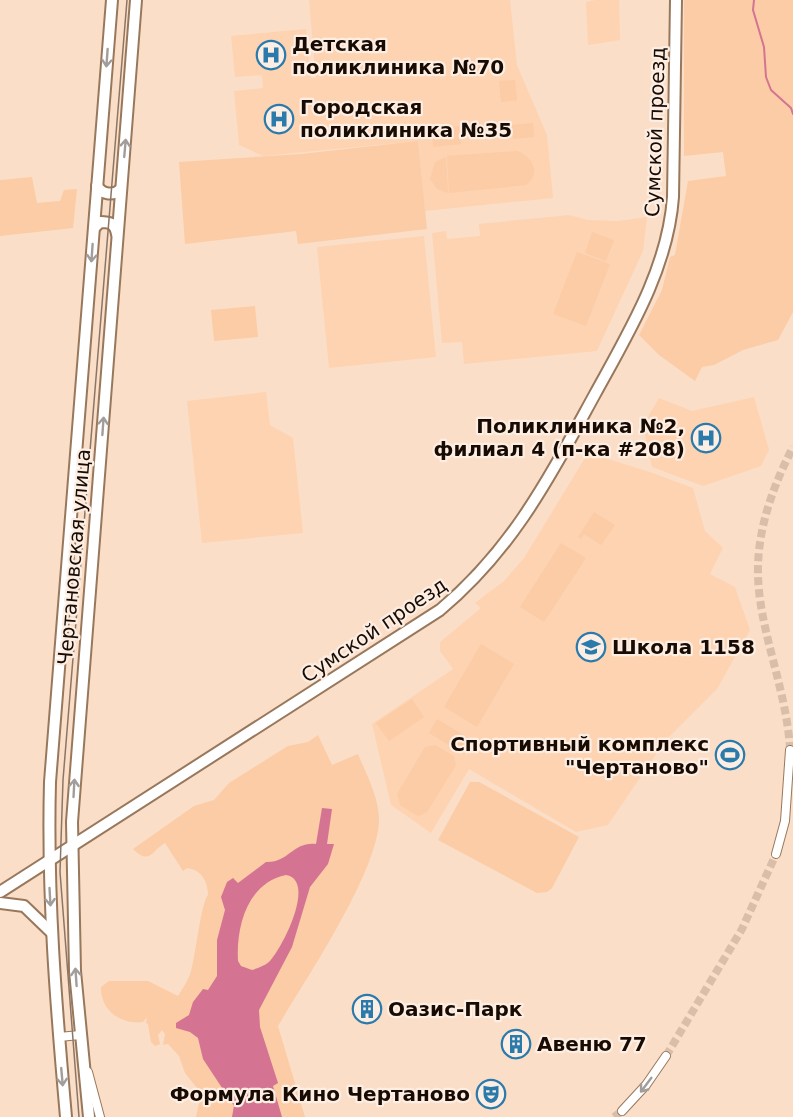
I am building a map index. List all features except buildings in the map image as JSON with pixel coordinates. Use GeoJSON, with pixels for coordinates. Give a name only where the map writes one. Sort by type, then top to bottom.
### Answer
{"type":"FeatureCollection","features":[{"type":"Feature","properties":{"kind":"main road","name":"Чертановская улица"},"geometry":{"type":"LineString","coordinates":[[66,1117],[51,932],[48,861],[50,782],[112,0]]}},
{"type":"Feature","properties":{"kind":"main road","name":"Чертановская улица"},"geometry":{"type":"LineString","coordinates":[[89,1117],[80,1040],[71,847],[136,0]]}},
{"type":"Feature","properties":{"kind":"main road","name":"Сумской проезд"},"geometry":{"type":"LineString","coordinates":[[0,892],[440,610],[478,576],[526,517],[635,321],[664,248],[670,225],[673,197],[676,0]]}},
{"type":"Feature","properties":{"kind":"main road"},"geometry":{"type":"LineString","coordinates":[[97,186],[101,192],[111,194],[121,189]]}},
{"type":"Feature","properties":{"kind":"main road"},"geometry":{"type":"LineString","coordinates":[[94,228],[100,222],[109,222],[116,228],[117,234]]}},
{"type":"Feature","properties":{"kind":"main road"},"geometry":{"type":"LineString","coordinates":[[0,903],[24,906],[51,932]]}},
{"type":"Feature","properties":{"kind":"street"},"geometry":{"type":"LineString","coordinates":[[776,854],[786,812],[790,750]]}},
{"type":"Feature","properties":{"kind":"street"},"geometry":{"type":"LineString","coordinates":[[58,1037],[80,1040],[100,1117]]}},
{"type":"Feature","properties":{"kind":"street"},"geometry":{"type":"LineString","coordinates":[[622,1111],[646,1085],[666,1056]]}},
{"type":"Feature","properties":{"kind":"shaded area"},"geometry":{"type":"Polygon","coordinates":[[[309,0],[510,0],[517,65],[547,135],[553,198],[425,211],[418,141],[263,156],[239,145],[234,91],[263,88],[262,75],[235,77],[231,36],[306,29],[311,78],[316,78],[309,0]]]}},
{"type":"Feature","properties":{"kind":"shaded area"},"geometry":{"type":"Polygon","coordinates":[[[619,0],[620,40],[588,45],[586,2],[619,0]]]}},
{"type":"Feature","properties":{"kind":"shaded area"},"geometry":{"type":"Polygon","coordinates":[[[684,0],[793,0],[793,312],[778,340],[743,350],[714,365],[702,367],[695,381],[659,355],[639,335],[662,290],[670,257],[675,255],[688,181],[726,176],[723,152],[684,156],[684,0]]]}},
{"type":"Feature","properties":{"kind":"shaded area"},"geometry":{"type":"Polygon","coordinates":[[[515,80],[517,100],[501,102],[499,81],[515,80]]]}},
{"type":"Feature","properties":{"kind":"shaded area"},"geometry":{"type":"Polygon","coordinates":[[[533,123],[534,137],[513,139],[511,125],[533,123]]]}},
{"type":"Feature","properties":{"kind":"shaded area"},"geometry":{"type":"Polygon","coordinates":[[[459,126],[461,144],[433,147],[432,129],[459,126]]]}},
{"type":"Feature","properties":{"kind":"shaded area"},"geometry":{"type":"Polygon","coordinates":[[[418,141],[427,229],[298,244],[296,231],[185,244],[179,162],[301,154],[418,141]]]}},
{"type":"Feature","properties":{"kind":"shaded area"},"geometry":{"type":"Polygon","coordinates":[[[517,151],[527,157],[533,165],[533,175],[526,185],[449,193],[447,156],[517,151]]]}},
{"type":"Feature","properties":{"kind":"shaded area"},"geometry":{"type":"Polygon","coordinates":[[[446,157],[448,193],[437,189],[430,179],[435,162],[446,157]]]}},
{"type":"Feature","properties":{"kind":"shaded area"},"geometry":{"type":"Polygon","coordinates":[[[32,177],[37,203],[60,201],[64,190],[77,189],[73,228],[0,236],[0,180],[32,177]]]}},
{"type":"Feature","properties":{"kind":"shaded area"},"geometry":{"type":"Polygon","coordinates":[[[569,215],[588,220],[618,221],[647,217],[643,251],[597,351],[464,364],[462,342],[442,343],[432,233],[446,231],[447,239],[480,236],[479,224],[569,215]]]}},
{"type":"Feature","properties":{"kind":"shaded area"},"geometry":{"type":"Polygon","coordinates":[[[592,232],[614,240],[606,261],[585,253],[592,232]]]}},
{"type":"Feature","properties":{"kind":"shaded area"},"geometry":{"type":"Polygon","coordinates":[[[424,236],[436,357],[329,368],[317,247],[424,236]]]}},
{"type":"Feature","properties":{"kind":"shaded area"},"geometry":{"type":"Polygon","coordinates":[[[577,252],[610,264],[586,326],[553,314],[577,252]]]}},
{"type":"Feature","properties":{"kind":"shaded area"},"geometry":{"type":"Polygon","coordinates":[[[255,306],[258,337],[214,341],[211,310],[255,306]]]}},
{"type":"Feature","properties":{"kind":"shaded area"},"geometry":{"type":"Polygon","coordinates":[[[266,392],[270,425],[293,438],[303,533],[202,543],[187,401],[266,392]]]}},
{"type":"Feature","properties":{"kind":"shaded area","name":"Поликлиника №2, филиал 4 (п-ка #208)"},"geometry":{"type":"Polygon","coordinates":[[[754,397],[769,450],[761,466],[703,486],[652,467],[643,425],[659,398],[692,411],[754,397]]]}},
{"type":"Feature","properties":{"kind":"shaded area","name":"Школа 1158"},"geometry":{"type":"Polygon","coordinates":[[[588,453],[693,488],[705,531],[723,548],[710,574],[735,587],[750,630],[717,689],[665,741],[608,825],[576,832],[469,769],[431,833],[391,805],[372,724],[453,669],[440,651],[440,642],[481,608],[475,603],[504,581],[524,558],[588,453]]]}},
{"type":"Feature","properties":{"kind":"shaded area"},"geometry":{"type":"Polygon","coordinates":[[[594,512],[615,525],[601,545],[584,534],[581,539],[578,537],[594,512]]]}},
{"type":"Feature","properties":{"kind":"shaded area"},"geometry":{"type":"Polygon","coordinates":[[[561,543],[586,558],[544,622],[520,607],[561,543]]]}},
{"type":"Feature","properties":{"kind":"shaded area"},"geometry":{"type":"Polygon","coordinates":[[[481,644],[514,664],[477,727],[444,707],[481,644]]]}},
{"type":"Feature","properties":{"kind":"shaded area"},"geometry":{"type":"Polygon","coordinates":[[[412,699],[424,717],[389,741],[376,723],[412,699]]]}},
{"type":"Feature","properties":{"kind":"shaded area"},"geometry":{"type":"Polygon","coordinates":[[[437,719],[472,740],[464,754],[429,733],[437,719]]]}},
{"type":"Feature","properties":{"kind":"shaded area"},"geometry":{"type":"Polygon","coordinates":[[[318,735],[332,765],[358,754],[374,794],[379,820],[376,842],[354,896],[278,1026],[305,1117],[196,1117],[199,1103],[204,1097],[185,1073],[179,1056],[168,1044],[163,1045],[165,1034],[162,1030],[158,1035],[160,1044],[155,1046],[151,1042],[146,1023],[147,1017],[143,1022],[120,1019],[108,1009],[102,996],[101,987],[109,981],[148,981],[178,996],[191,971],[203,908],[208,895],[203,877],[192,869],[187,868],[183,871],[165,843],[147,856],[133,849],[194,806],[214,800],[229,783],[288,746],[308,742],[318,735]]]}},
{"type":"Feature","properties":{"kind":"shaded area"},"geometry":{"type":"Polygon","coordinates":[[[435,745],[454,756],[456,765],[427,812],[418,816],[400,805],[397,794],[425,747],[435,745]]]}},
{"type":"Feature","properties":{"kind":"shaded area"},"geometry":{"type":"Polygon","coordinates":[[[470,782],[479,782],[579,837],[552,888],[547,892],[537,893],[438,840],[470,782]]]}},
{"type":"Feature","properties":{"kind":"shaded area"},"geometry":{"type":"Polygon","coordinates":[[[322,808],[332,809],[327,844],[334,844],[328,864],[310,887],[292,947],[259,1010],[260,1027],[278,1083],[273,1086],[282,1117],[232,1117],[234,1106],[203,1059],[198,1038],[190,1032],[176,1028],[176,1023],[189,1015],[193,1002],[203,989],[208,990],[217,976],[217,940],[225,910],[221,897],[227,882],[233,878],[238,883],[266,862],[280,859],[301,846],[316,844],[322,808]],[[286,875],[273,880],[253,897],[239,934],[238,961],[241,966],[252,970],[261,967],[269,962],[282,944],[298,901],[295,880],[286,875]]]}},
{"type":"Feature","properties":{"kind":"waterway"},"geometry":{"type":"LineString","coordinates":[[754,0],[753,10],[764,47],[766,77],[771,90],[791,108],[793,114]]}},
{"type":"Feature","properties":{"kind":"tunnel"},"geometry":{"type":"LineString","coordinates":[[790,750],[784,705],[763,617],[758,558],[768,509],[793,447]]}},
{"type":"Feature","properties":{"kind":"tunnel"},"geometry":{"type":"LineString","coordinates":[[666,1056],[742,929],[776,854]]}},
{"type":"Feature","properties":{"kind":"tunnel"},"geometry":{"type":"LineString","coordinates":[[614,1117],[622,1111]]}},
{"type":"Feature","properties":{"kind":"tram line"},"geometry":{"type":"LineString","coordinates":[[79,1117],[60,872],[63,780],[127,0]]}},
{"type":"Feature","properties":{"kind":"place","name":"Детская поликлиника №70"},"geometry":{"type":"Point","coordinates":[271,55]}},
{"type":"Feature","properties":{"kind":"place","name":"Городская поликлиника №35"},"geometry":{"type":"Point","coordinates":[279,119]}},
{"type":"Feature","properties":{"kind":"place","name":"Поликлиника №2, филиал 4 (п-ка #208)"},"geometry":{"type":"Point","coordinates":[706,438]}},
{"type":"Feature","properties":{"kind":"place","name":"Школа 1158"},"geometry":{"type":"Point","coordinates":[591,647]}},
{"type":"Feature","properties":{"kind":"place","name":"Спортивный комплекс \"Чертаново\""},"geometry":{"type":"Point","coordinates":[730,755]}},
{"type":"Feature","properties":{"kind":"place","name":"Оазис-Парк"},"geometry":{"type":"Point","coordinates":[367,1009]}},
{"type":"Feature","properties":{"kind":"place","name":"Авеню 77"},"geometry":{"type":"Point","coordinates":[516,1044]}},
{"type":"Feature","properties":{"kind":"place","name":"Формула Кино Чертаново"},"geometry":{"type":"Point","coordinates":[491,1094]}}]}
